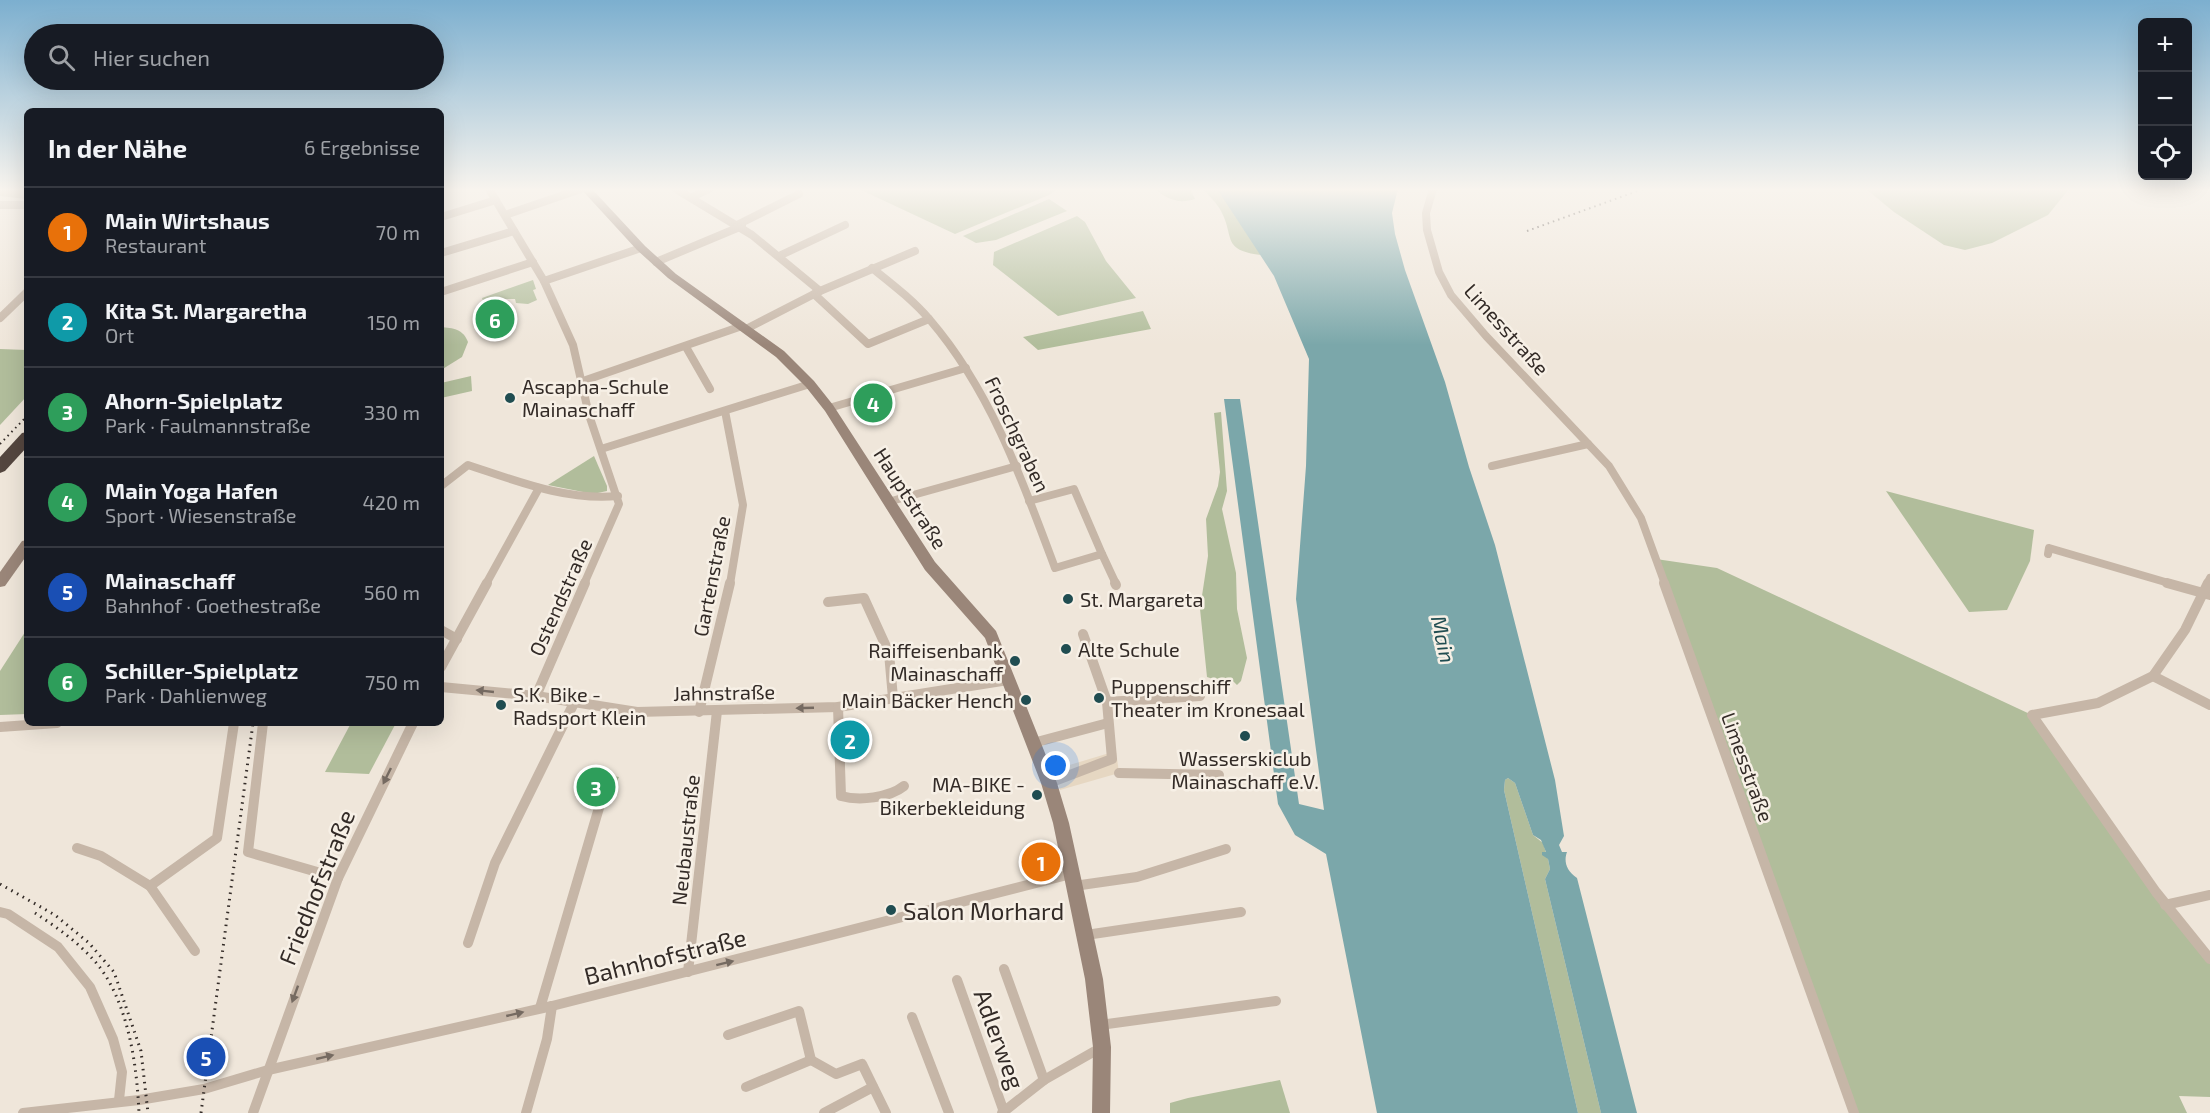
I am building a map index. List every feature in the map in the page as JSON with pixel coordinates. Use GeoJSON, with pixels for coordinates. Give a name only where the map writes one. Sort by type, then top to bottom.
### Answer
{"type":"FeatureCollection","features":[{"type":"Feature","properties":{"kind":"highway"},"geometry":{"type":"LineString","coordinates":[[0,467],[24,440]]}},
{"type":"Feature","properties":{"kind":"highway"},"geometry":{"type":"LineString","coordinates":[[0,480],[24,453]]}},
{"type":"Feature","properties":{"kind":"street"},"geometry":{"type":"LineString","coordinates":[[444,252],[481,241]]}},
{"type":"Feature","properties":{"kind":"street"},"geometry":{"type":"LineString","coordinates":[[444,484],[468,465],[539,488],[594,498],[618,496],[589,415],[573,345],[544,281],[520,241]]}},
{"type":"Feature","properties":{"kind":"street","name":"Hauptstraße"},"geometry":{"type":"LineString","coordinates":[[634,241],[656,262],[780,354],[810,384],[829,408],[930,566],[991,635],[1049,783],[1061,824],[1086,935],[1100,1025],[1101,1113]]}},
{"type":"Feature","properties":{"kind":"street"},"geometry":{"type":"LineString","coordinates":[[656,262],[704,241]]}},
{"type":"Feature","properties":{"kind":"street"},"geometry":{"type":"LineString","coordinates":[[762,241],[781,255],[868,344],[929,319]]}},
{"type":"Feature","properties":{"kind":"street"},"geometry":{"type":"LineString","coordinates":[[781,255],[811,241]]}},
{"type":"Feature","properties":{"kind":"street","name":"Limesstraße"},"geometry":{"type":"LineString","coordinates":[[1429,241],[1444,284],[1467,316],[1609,466],[1641,518],[1854,1113]]}},
{"type":"Feature","properties":{"kind":"street"},"geometry":{"type":"LineString","coordinates":[[544,281],[641,248]]}},
{"type":"Feature","properties":{"kind":"street"},"geometry":{"type":"LineString","coordinates":[[583,381],[744,328],[817,292],[915,251]]}},
{"type":"Feature","properties":{"kind":"street"},"geometry":{"type":"LineString","coordinates":[[444,291],[533,262]]}},
{"type":"Feature","properties":{"kind":"street","name":"Froschgraben"},"geometry":{"type":"LineString","coordinates":[[872,268],[929,319],[966,368],[988,406],[1017,466],[1054,567],[1102,554]]}},
{"type":"Feature","properties":{"kind":"street"},"geometry":{"type":"LineString","coordinates":[[0,318],[24,295]]}},
{"type":"Feature","properties":{"kind":"street"},"geometry":{"type":"LineString","coordinates":[[686,347],[710,389]]}},
{"type":"Feature","properties":{"kind":"street"},"geometry":{"type":"LineString","coordinates":[[829,408],[966,368]]}},
{"type":"Feature","properties":{"kind":"street"},"geometry":{"type":"LineString","coordinates":[[601,449],[810,384]]}},
{"type":"Feature","properties":{"kind":"street","name":"Gartenstraße"},"geometry":{"type":"LineString","coordinates":[[699,712],[733,571],[743,505],[725,411]]}},
{"type":"Feature","properties":{"kind":"street"},"geometry":{"type":"LineString","coordinates":[[1492,466],[1588,444]]}},
{"type":"Feature","properties":{"kind":"street"},"geometry":{"type":"LineString","coordinates":[[888,502],[1017,466]]}},
{"type":"Feature","properties":{"kind":"street"},"geometry":{"type":"LineString","coordinates":[[444,662],[539,488]]}},
{"type":"Feature","properties":{"kind":"street"},"geometry":{"type":"LineString","coordinates":[[1029,501],[1074,489],[1116,585]]}},
{"type":"Feature","properties":{"kind":"street","name":"Ostendstraße"},"geometry":{"type":"LineString","coordinates":[[536,696],[617,512],[618,496]]}},
{"type":"Feature","properties":{"kind":"street"},"geometry":{"type":"LineString","coordinates":[[2048,554],[2049,548],[2207,593]]}},
{"type":"Feature","properties":{"kind":"street"},"geometry":{"type":"LineString","coordinates":[[0,582],[24,549]]}},
{"type":"Feature","properties":{"kind":"street"},"geometry":{"type":"LineString","coordinates":[[2210,578],[2207,593],[2153,676],[2098,703],[2032,715],[2165,905],[2210,959]]}},
{"type":"Feature","properties":{"kind":"street"},"geometry":{"type":"LineString","coordinates":[[828,602],[864,598],[889,653],[893,698]]}},
{"type":"Feature","properties":{"kind":"street"},"geometry":{"type":"LineString","coordinates":[[444,632],[457,639]]}},
{"type":"Feature","properties":{"kind":"street"},"geometry":{"type":"LineString","coordinates":[[1049,783],[1112,759],[1107,702],[1083,634]]}},
{"type":"Feature","properties":{"kind":"street"},"geometry":{"type":"LineString","coordinates":[[2153,676],[2210,705]]}},
{"type":"Feature","properties":{"kind":"street","name":"Jahnstraße"},"geometry":{"type":"LineString","coordinates":[[444,687],[536,696],[637,712],[699,712],[838,707],[1008,680]]}},
{"type":"Feature","properties":{"kind":"street"},"geometry":{"type":"LineString","coordinates":[[1107,702],[1200,696]]}},
{"type":"Feature","properties":{"kind":"street"},"geometry":{"type":"LineString","coordinates":[[468,943],[495,862],[574,703]]}},
{"type":"Feature","properties":{"kind":"street"},"geometry":{"type":"LineString","coordinates":[[838,707],[842,796],[850,799],[897,792],[904,786]]}},
{"type":"Feature","properties":{"kind":"street","name":"Neubaustraße"},"geometry":{"type":"LineString","coordinates":[[688,972],[717,711]]}},
{"type":"Feature","properties":{"kind":"street"},"geometry":{"type":"LineString","coordinates":[[1033,742],[1108,723]]}},
{"type":"Feature","properties":{"kind":"street"},"geometry":{"type":"LineString","coordinates":[[0,728],[24,726]]}},
{"type":"Feature","properties":{"kind":"street"},"geometry":{"type":"LineString","coordinates":[[150,886],[217,838],[234,726]]}},
{"type":"Feature","properties":{"kind":"street"},"geometry":{"type":"LineString","coordinates":[[263,726],[248,852],[338,878]]}},
{"type":"Feature","properties":{"kind":"street","name":"Friedhofstraße"},"geometry":{"type":"LineString","coordinates":[[253,1113],[338,878],[412,726]]}},
{"type":"Feature","properties":{"kind":"street"},"geometry":{"type":"LineString","coordinates":[[1119,773],[1219,775]]}},
{"type":"Feature","properties":{"kind":"street"},"geometry":{"type":"LineString","coordinates":[[526,1113],[547,1039],[546,1007],[601,801]]}},
{"type":"Feature","properties":{"kind":"street"},"geometry":{"type":"LineString","coordinates":[[77,848],[101,856],[150,886],[195,951]]}},
{"type":"Feature","properties":{"kind":"street","name":"Bahnhofstraße"},"geometry":{"type":"LineString","coordinates":[[23,1113],[77,1109],[119,1100],[198,1091],[268,1070],[546,1007],[1072,880],[1137,877],[1226,849]]}},
{"type":"Feature","properties":{"kind":"street"},"geometry":{"type":"LineString","coordinates":[[2165,905],[2210,895]]}},
{"type":"Feature","properties":{"kind":"street"},"geometry":{"type":"LineString","coordinates":[[0,912],[8,914],[58,947],[90,987],[113,1039],[122,1072],[119,1100]]}},
{"type":"Feature","properties":{"kind":"street"},"geometry":{"type":"LineString","coordinates":[[1086,935],[1241,912]]}},
{"type":"Feature","properties":{"kind":"street"},"geometry":{"type":"LineString","coordinates":[[1004,969],[1044,1080]]}},
{"type":"Feature","properties":{"kind":"street","name":"Adlerweg"},"geometry":{"type":"LineString","coordinates":[[957,980],[1003,1112]]}},
{"type":"Feature","properties":{"kind":"street"},"geometry":{"type":"LineString","coordinates":[[1100,1025],[1276,1001]]}},
{"type":"Feature","properties":{"kind":"street"},"geometry":{"type":"LineString","coordinates":[[729,1035],[799,1011],[811,1060],[836,1074],[862,1064],[886,1113]]}},
{"type":"Feature","properties":{"kind":"street"},"geometry":{"type":"LineString","coordinates":[[912,1017],[949,1113]]}},
{"type":"Feature","properties":{"kind":"street"},"geometry":{"type":"LineString","coordinates":[[1003,1112],[1044,1080],[1102,1047]]}},
{"type":"Feature","properties":{"kind":"street"},"geometry":{"type":"LineString","coordinates":[[746,1087],[811,1060]]}},
{"type":"Feature","properties":{"kind":"street"},"geometry":{"type":"LineString","coordinates":[[824,1113],[873,1087]]}},
{"type":"Feature","properties":{"kind":"green space"},"geometry":{"type":"Polygon","coordinates":[[[1019,241],[1095,241],[1106,261],[1136,298],[1058,316],[993,265],[994,252],[1019,241]]]}},
{"type":"Feature","properties":{"kind":"green space"},"geometry":{"type":"Polygon","coordinates":[[[1231,241],[1252,241],[1261,255],[1240,250],[1231,241]]]}},
{"type":"Feature","properties":{"kind":"green space"},"geometry":{"type":"Polygon","coordinates":[[[1938,241],[1996,241],[1965,250],[1944,245],[1938,241]]]}},
{"type":"Feature","properties":{"kind":"green space"},"geometry":{"type":"Polygon","coordinates":[[[533,280],[536,289],[533,290],[537,300],[528,304],[516,303],[515,299],[504,299],[498,332],[493,332],[482,298],[533,280]]]}},
{"type":"Feature","properties":{"kind":"green space"},"geometry":{"type":"Polygon","coordinates":[[[1143,311],[1151,329],[1038,350],[1023,337],[1143,311]]]}},
{"type":"Feature","properties":{"kind":"green space"},"geometry":{"type":"Polygon","coordinates":[[[444,328],[460,332],[466,338],[468,342],[462,357],[444,368],[444,328]]]}},
{"type":"Feature","properties":{"kind":"green space"},"geometry":{"type":"Polygon","coordinates":[[[0,349],[24,350],[24,399],[0,425],[0,349]]]}},
{"type":"Feature","properties":{"kind":"green space"},"geometry":{"type":"Polygon","coordinates":[[[471,376],[472,391],[444,397],[444,382],[471,376]]]}},
{"type":"Feature","properties":{"kind":"green space"},"geometry":{"type":"Polygon","coordinates":[[[1221,412],[1227,491],[1222,509],[1236,573],[1237,609],[1247,658],[1241,681],[1237,685],[1230,678],[1207,677],[1200,609],[1208,556],[1206,519],[1218,486],[1220,472],[1214,413],[1221,412]]]}},
{"type":"Feature","properties":{"kind":"green space"},"geometry":{"type":"Polygon","coordinates":[[[594,456],[607,491],[593,494],[548,485],[594,456]]]}},
{"type":"Feature","properties":{"kind":"green space"},"geometry":{"type":"Polygon","coordinates":[[[1886,491],[2034,530],[2030,561],[2007,610],[1969,612],[1886,491]]]}},
{"type":"Feature","properties":{"kind":"green space"},"geometry":{"type":"Polygon","coordinates":[[[1656,559],[1717,568],[2032,715],[2210,959],[2210,1097],[2179,1096],[2187,1113],[1854,1113],[1656,559]]]}},
{"type":"Feature","properties":{"kind":"green space"},"geometry":{"type":"Polygon","coordinates":[[[24,634],[24,714],[0,715],[0,671],[24,634]]]}},
{"type":"Feature","properties":{"kind":"green space"},"geometry":{"type":"Polygon","coordinates":[[[349,726],[394,726],[369,774],[325,772],[349,726]]]}},
{"type":"Feature","properties":{"kind":"green space"},"geometry":{"type":"Polygon","coordinates":[[[585,771],[619,777],[607,801],[575,797],[585,771]]]}},
{"type":"Feature","properties":{"kind":"green space"},"geometry":{"type":"Polygon","coordinates":[[[1508,778],[1515,783],[1533,835],[1543,843],[1548,859],[1550,869],[1545,879],[1601,1113],[1578,1113],[1504,790],[1505,780],[1508,778]]]}},
{"type":"Feature","properties":{"kind":"green space"},"geometry":{"type":"Polygon","coordinates":[[[1280,1080],[1290,1113],[1170,1113],[1170,1103],[1280,1080]]]}},
{"type":"Feature","properties":{"kind":"shaded area"},"geometry":{"type":"Polygon","coordinates":[[[1116,751],[1119,773],[1060,790],[1053,770],[1116,751]]]}},
{"type":"Feature","properties":{"kind":"water","name":"Main"},"geometry":{"type":"Polygon","coordinates":[[[1251,241],[1397,241],[1445,382],[1469,467],[1495,545],[1555,780],[1564,836],[1559,845],[1562,852],[1567,852],[1566,865],[1577,878],[1637,1113],[1601,1113],[1545,879],[1550,869],[1548,859],[1542,855],[1542,852],[1546,852],[1541,840],[1533,835],[1515,783],[1508,778],[1505,780],[1504,790],[1578,1113],[1377,1113],[1326,854],[1295,835],[1278,804],[1224,399],[1240,399],[1299,804],[1324,810],[1296,599],[1306,466],[1309,359],[1274,276],[1251,241]]]}},
{"type":"Feature","properties":{"kind":"railway"},"geometry":{"type":"LineString","coordinates":[[0,444],[24,419]]}},
{"type":"Feature","properties":{"kind":"railway"},"geometry":{"type":"LineString","coordinates":[[201,1113],[253,726]]}},
{"type":"Feature","properties":{"kind":"railway"},"geometry":{"type":"LineString","coordinates":[[0,884],[55,915],[89,943],[114,972],[141,1051],[148,1113]]}},
{"type":"Feature","properties":{"kind":"railway"},"geometry":{"type":"LineString","coordinates":[[35,913],[84,950],[100,968],[115,993],[131,1043],[139,1113]]}},
{"type":"Feature","properties":{"kind":"place","name":"Schiller-Spielplatz"},"geometry":{"type":"Point","coordinates":[495,319]}},
{"type":"Feature","properties":{"kind":"place","name":"Ascapha-Schule Mainaschaff"},"geometry":{"type":"Point","coordinates":[510,398]}},
{"type":"Feature","properties":{"kind":"place","name":"Main Yoga Hafen"},"geometry":{"type":"Point","coordinates":[873,403]}},
{"type":"Feature","properties":{"kind":"place","name":"St. Margareta"},"geometry":{"type":"Point","coordinates":[1068,599]}},
{"type":"Feature","properties":{"kind":"place","name":"Alte Schule"},"geometry":{"type":"Point","coordinates":[1066,649]}},
{"type":"Feature","properties":{"kind":"place","name":"Raiffeisenbank Mainaschaff"},"geometry":{"type":"Point","coordinates":[1015,661]}},
{"type":"Feature","properties":{"kind":"place","name":"Puppenschiff Theater im Kronesaal"},"geometry":{"type":"Point","coordinates":[1099,698]}},
{"type":"Feature","properties":{"kind":"place","name":"Main Bäcker Hench"},"geometry":{"type":"Point","coordinates":[1026,700]}},
{"type":"Feature","properties":{"kind":"place","name":"S.K. Bike - Radsport Klein"},"geometry":{"type":"Point","coordinates":[501,705]}},
{"type":"Feature","properties":{"kind":"place","name":"Wasserskiclub Mainaschaff e.V."},"geometry":{"type":"Point","coordinates":[1245,736]}},
{"type":"Feature","properties":{"kind":"place","name":"Kita St. Margaretha"},"geometry":{"type":"Point","coordinates":[850,740]}},
{"type":"Feature","properties":{"kind":"place","name":"Ahorn-Spielplatz"},"geometry":{"type":"Point","coordinates":[596,787]}},
{"type":"Feature","properties":{"kind":"place","name":"MA-BIKE - Bikerbekleidung"},"geometry":{"type":"Point","coordinates":[1037,795]}},
{"type":"Feature","properties":{"kind":"place","name":"Main Wirtshaus"},"geometry":{"type":"Point","coordinates":[1041,862]}},
{"type":"Feature","properties":{"kind":"place","name":"Salon Morhard"},"geometry":{"type":"Point","coordinates":[891,910]}},
{"type":"Feature","properties":{"kind":"place","name":"Mainaschaff"},"geometry":{"type":"Point","coordinates":[206,1057]}}]}
